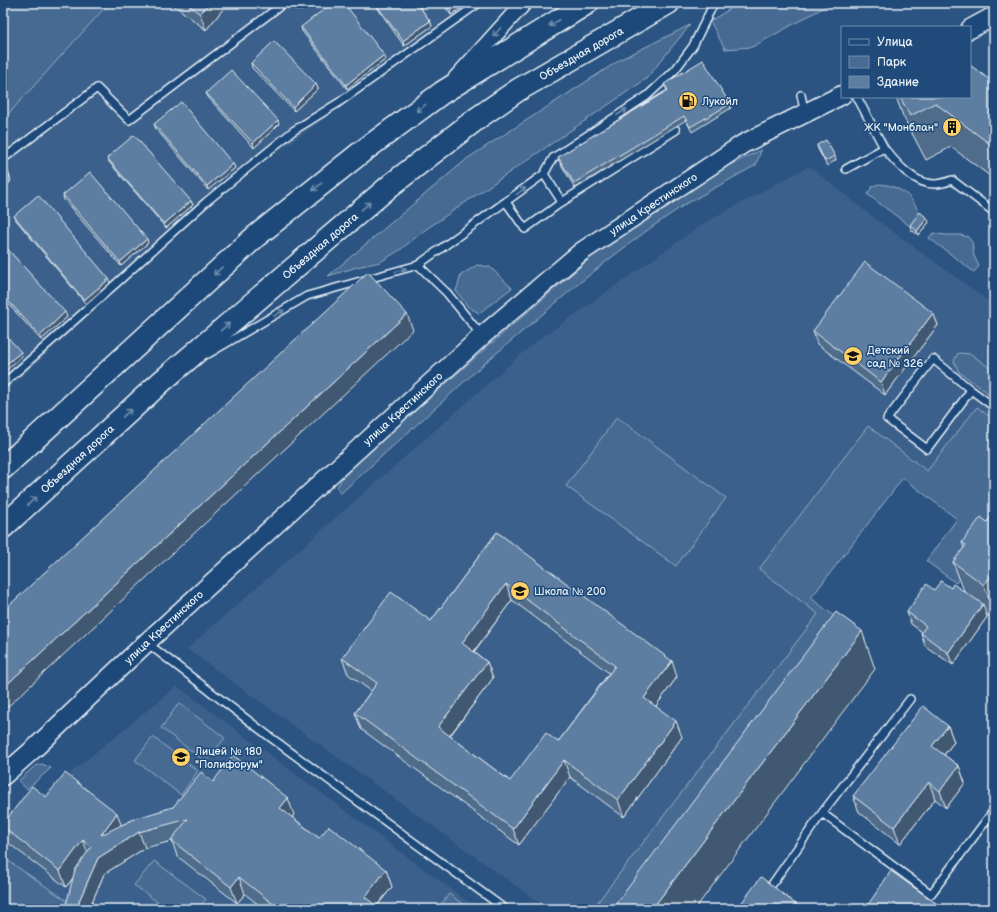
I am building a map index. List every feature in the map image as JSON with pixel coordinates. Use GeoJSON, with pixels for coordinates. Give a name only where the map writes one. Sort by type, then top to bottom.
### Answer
{"type":"FeatureCollection","features":[{"type":"Feature","properties":{"kind":"main road"},"geometry":{"type":"LineString","coordinates":[[3,468],[255,237],[359,154],[443,92],[587,3]]}},
{"type":"Feature","properties":{"kind":"main road","name":"Объездная дорога"},"geometry":{"type":"LineString","coordinates":[[3,527],[161,382],[391,185],[479,117],[518,90],[668,3]]}},
{"type":"Feature","properties":{"kind":"street"},"geometry":{"type":"LineString","coordinates":[[443,92],[524,3]]}},
{"type":"Feature","properties":{"kind":"street"},"geometry":{"type":"LineString","coordinates":[[971,28],[994,16]]}},
{"type":"Feature","properties":{"kind":"street","name":"улица Крестинского"},"geometry":{"type":"LineString","coordinates":[[3,776],[36,747],[146,642],[482,336],[581,252],[743,144],[841,96]]}},
{"type":"Feature","properties":{"kind":"lane"},"geometry":{"type":"LineString","coordinates":[[3,159],[97,88],[129,120],[284,3]]}},
{"type":"Feature","properties":{"kind":"lane"},"geometry":{"type":"LineString","coordinates":[[290,3],[300,6],[303,3]]}},
{"type":"Feature","properties":{"kind":"lane"},"geometry":{"type":"LineString","coordinates":[[3,384],[206,202],[293,132],[357,90],[479,3]]}},
{"type":"Feature","properties":{"kind":"lane"},"geometry":{"type":"LineString","coordinates":[[161,382],[308,296],[418,265],[544,174],[552,158],[647,96],[675,70],[693,46],[714,3]]}},
{"type":"Feature","properties":{"kind":"lane"},"geometry":{"type":"LineString","coordinates":[[801,96],[805,114]]}},
{"type":"Feature","properties":{"kind":"lane"},"geometry":{"type":"LineString","coordinates":[[858,98],[884,148],[896,164],[920,182],[934,184],[952,180],[994,212]]}},
{"type":"Feature","properties":{"kind":"lane"},"geometry":{"type":"LineString","coordinates":[[506,202],[524,229],[562,202],[676,130]]}},
{"type":"Feature","properties":{"kind":"lane"},"geometry":{"type":"LineString","coordinates":[[846,169],[884,148]]}},
{"type":"Feature","properties":{"kind":"lane"},"geometry":{"type":"LineString","coordinates":[[3,170],[6,180],[3,182]]}},
{"type":"Feature","properties":{"kind":"lane"},"geometry":{"type":"LineString","coordinates":[[544,174],[562,202]]}},
{"type":"Feature","properties":{"kind":"lane"},"geometry":{"type":"LineString","coordinates":[[418,265],[447,293],[482,336]]}},
{"type":"Feature","properties":{"kind":"lane"},"geometry":{"type":"LineString","coordinates":[[971,390],[927,449],[887,419],[933,359],[994,407]]}},
{"type":"Feature","properties":{"kind":"lane"},"geometry":{"type":"LineString","coordinates":[[146,642],[270,737],[505,909]]}},
{"type":"Feature","properties":{"kind":"lane"},"geometry":{"type":"LineString","coordinates":[[764,897],[822,813],[910,699]]}},
{"type":"Feature","properties":{"kind":"lane"},"geometry":{"type":"LineString","coordinates":[[822,813],[931,894],[994,810]]}},
{"type":"Feature","properties":{"kind":"shaded area"},"geometry":{"type":"Polygon","coordinates":[[[3,3],[485,3],[232,185],[3,394],[3,3]]]}},
{"type":"Feature","properties":{"kind":"shaded area","name":"Школа № 200"},"geometry":{"type":"Polygon","coordinates":[[[809,166],[870,215],[994,305],[994,420],[977,407],[927,472],[868,426],[759,568],[818,614],[597,903],[568,909],[548,909],[187,649],[534,343],[706,222],[809,166]]]}},
{"type":"Feature","properties":{"kind":"shaded area","name":"Лицей № 180 \"Полифорум\""},"geometry":{"type":"Polygon","coordinates":[[[177,686],[478,909],[3,909],[3,828],[177,686]]]}},
{"type":"Feature","properties":{"kind":"green space"},"geometry":{"type":"Polygon","coordinates":[[[3,3],[109,3],[3,120],[3,3]]]}},
{"type":"Feature","properties":{"kind":"green space"},"geometry":{"type":"Polygon","coordinates":[[[740,3],[832,3],[752,47],[725,49],[710,21],[740,3]]]}},
{"type":"Feature","properties":{"kind":"green space"},"geometry":{"type":"Polygon","coordinates":[[[690,25],[646,79],[425,230],[400,250],[380,262],[328,276],[468,158],[623,58],[690,25]]]}},
{"type":"Feature","properties":{"kind":"green space"},"geometry":{"type":"Polygon","coordinates":[[[761,150],[756,165],[684,205],[649,229],[577,285],[485,363],[340,494],[337,487],[344,475],[352,467],[478,355],[602,248],[723,168],[761,150]]]}},
{"type":"Feature","properties":{"kind":"green space"},"geometry":{"type":"Polygon","coordinates":[[[879,184],[893,187],[905,193],[914,203],[919,216],[911,227],[867,194],[873,186],[879,184]]]}},
{"type":"Feature","properties":{"kind":"green space"},"geometry":{"type":"Polygon","coordinates":[[[933,233],[968,237],[972,242],[974,256],[979,266],[974,272],[929,238],[933,233]]]}},
{"type":"Feature","properties":{"kind":"green space"},"geometry":{"type":"Polygon","coordinates":[[[477,265],[490,267],[512,288],[479,313],[468,307],[456,291],[461,275],[477,265]]]}},
{"type":"Feature","properties":{"kind":"green space"},"geometry":{"type":"Polygon","coordinates":[[[958,353],[971,354],[994,371],[994,397],[959,372],[954,361],[958,353]]]}},
{"type":"Feature","properties":{"kind":"green space"},"geometry":{"type":"Polygon","coordinates":[[[977,407],[994,420],[994,533],[956,583],[926,561],[957,519],[903,478],[811,598],[857,634],[647,909],[597,909],[597,903],[818,614],[759,569],[868,426],[927,471],[977,407]]]}},
{"type":"Feature","properties":{"kind":"green space"},"geometry":{"type":"Polygon","coordinates":[[[617,417],[726,498],[676,566],[566,486],[617,417]]]}},
{"type":"Feature","properties":{"kind":"green space"},"geometry":{"type":"Polygon","coordinates":[[[179,703],[225,738],[206,762],[161,728],[179,703]]]}},
{"type":"Feature","properties":{"kind":"green space"},"geometry":{"type":"Polygon","coordinates":[[[153,737],[198,771],[181,795],[135,760],[153,737]]]}},
{"type":"Feature","properties":{"kind":"green space"},"geometry":{"type":"Polygon","coordinates":[[[42,764],[51,768],[27,789],[18,781],[35,766],[42,764]]]}},
{"type":"Feature","properties":{"kind":"green space"},"geometry":{"type":"Polygon","coordinates":[[[7,860],[76,907],[75,909],[3,909],[3,864],[7,860]]]}},
{"type":"Feature","properties":{"kind":"green space"},"geometry":{"type":"Polygon","coordinates":[[[154,861],[206,899],[198,909],[167,909],[134,885],[154,861]]]}},
{"type":"Feature","properties":{"kind":"green space"},"geometry":{"type":"Polygon","coordinates":[[[449,894],[470,909],[438,909],[449,894]]]}},
{"type":"Feature","properties":{"kind":"building"},"geometry":{"type":"Polygon","coordinates":[[[186,3],[209,3],[200,14],[186,3]]]}},
{"type":"Feature","properties":{"kind":"building"},"geometry":{"type":"Polygon","coordinates":[[[332,3],[344,3],[384,55],[346,85],[301,27],[332,3]]]}},
{"type":"Feature","properties":{"kind":"building"},"geometry":{"type":"Polygon","coordinates":[[[375,3],[417,3],[430,21],[403,41],[375,3]]]}},
{"type":"Feature","properties":{"kind":"building"},"geometry":{"type":"Polygon","coordinates":[[[444,3],[461,3],[450,11],[444,3]]]}},
{"type":"Feature","properties":{"kind":"building"},"geometry":{"type":"Polygon","coordinates":[[[274,41],[316,84],[293,107],[251,63],[274,41]]]}},
{"type":"Feature","properties":{"kind":"building"},"geometry":{"type":"Polygon","coordinates":[[[703,60],[730,104],[690,127],[684,116],[574,183],[558,157],[668,90],[664,84],[703,60]]]}},
{"type":"Feature","properties":{"kind":"building"},"geometry":{"type":"Polygon","coordinates":[[[971,66],[994,83],[994,147],[935,103],[910,116],[901,98],[971,98],[971,66]]]}},
{"type":"Feature","properties":{"kind":"building"},"geometry":{"type":"Polygon","coordinates":[[[231,70],[278,120],[253,143],[206,93],[231,70]]]}},
{"type":"Feature","properties":{"kind":"building"},"geometry":{"type":"Polygon","coordinates":[[[181,102],[233,164],[207,186],[154,124],[181,102]]]}},
{"type":"Feature","properties":{"kind":"building"},"geometry":{"type":"Polygon","coordinates":[[[134,135],[191,201],[164,224],[107,158],[134,135]]]}},
{"type":"Feature","properties":{"kind":"building"},"geometry":{"type":"Polygon","coordinates":[[[826,140],[835,156],[825,161],[817,145],[826,140]]]}},
{"type":"Feature","properties":{"kind":"building"},"geometry":{"type":"Polygon","coordinates":[[[90,172],[147,239],[120,262],[63,195],[90,172]]]}},
{"type":"Feature","properties":{"kind":"building"},"geometry":{"type":"Polygon","coordinates":[[[38,195],[109,279],[84,300],[14,216],[38,195]]]}},
{"type":"Feature","properties":{"kind":"building"},"geometry":{"type":"Polygon","coordinates":[[[920,212],[927,218],[917,231],[910,225],[920,212]]]}},
{"type":"Feature","properties":{"kind":"building"},"geometry":{"type":"Polygon","coordinates":[[[3,244],[65,312],[40,336],[3,295],[3,244]]]}},
{"type":"Feature","properties":{"kind":"building"},"geometry":{"type":"Polygon","coordinates":[[[865,262],[933,313],[881,382],[813,331],[865,262]]]}},
{"type":"Feature","properties":{"kind":"building"},"geometry":{"type":"Polygon","coordinates":[[[368,272],[407,314],[3,688],[3,611],[368,272]]]}},
{"type":"Feature","properties":{"kind":"building"},"geometry":{"type":"Polygon","coordinates":[[[3,332],[21,352],[3,367],[3,332]]]}},
{"type":"Feature","properties":{"kind":"building"},"geometry":{"type":"Polygon","coordinates":[[[994,512],[994,572],[984,585],[953,562],[966,545],[962,542],[981,517],[987,522],[994,512]]]}},
{"type":"Feature","properties":{"kind":"building"},"geometry":{"type":"Polygon","coordinates":[[[497,532],[672,661],[644,698],[676,721],[618,800],[564,760],[513,829],[355,713],[377,683],[342,658],[391,592],[431,621],[497,532]],[[506,584],[462,643],[487,662],[438,727],[510,781],[546,733],[558,742],[615,666],[506,584]]]}},
{"type":"Feature","properties":{"kind":"building"},"geometry":{"type":"Polygon","coordinates":[[[941,581],[951,588],[953,584],[983,604],[948,653],[921,633],[926,626],[907,612],[926,584],[934,590],[941,581]]]}},
{"type":"Feature","properties":{"kind":"building"},"geometry":{"type":"Polygon","coordinates":[[[836,612],[862,631],[652,909],[612,909],[836,612]]]}},
{"type":"Feature","properties":{"kind":"building"},"geometry":{"type":"Polygon","coordinates":[[[923,706],[948,726],[932,746],[959,766],[940,791],[929,782],[894,827],[853,796],[923,706]]]}},
{"type":"Feature","properties":{"kind":"building"},"geometry":{"type":"Polygon","coordinates":[[[233,755],[288,798],[280,808],[319,838],[329,826],[386,870],[365,897],[380,909],[277,909],[278,908],[239,877],[231,887],[171,840],[188,819],[139,832],[98,858],[79,901],[79,909],[65,909],[75,870],[91,847],[83,840],[60,871],[3,827],[3,824],[32,786],[46,797],[65,773],[117,813],[101,835],[134,819],[173,807],[201,772],[213,782],[233,755]]]}},
{"type":"Feature","properties":{"kind":"building"},"geometry":{"type":"Polygon","coordinates":[[[891,871],[944,909],[865,909],[891,871]]]}},
{"type":"Feature","properties":{"kind":"building"},"geometry":{"type":"Polygon","coordinates":[[[761,877],[802,909],[745,909],[740,905],[761,877]]]}},
{"type":"Feature","properties":{"kind":"place","name":"Лукойл"},"geometry":{"type":"Point","coordinates":[688,101]}},
{"type":"Feature","properties":{"kind":"place","name":"ЖК \"Монблан\""},"geometry":{"type":"Point","coordinates":[952,127]}},
{"type":"Feature","properties":{"kind":"place","name":"Детский сад № 326"},"geometry":{"type":"Point","coordinates":[853,356]}},
{"type":"Feature","properties":{"kind":"place","name":"Школа № 200"},"geometry":{"type":"Point","coordinates":[520,591]}},
{"type":"Feature","properties":{"kind":"place","name":"Лицей № 180 \"Полифорум\""},"geometry":{"type":"Point","coordinates":[181,757]}}]}
